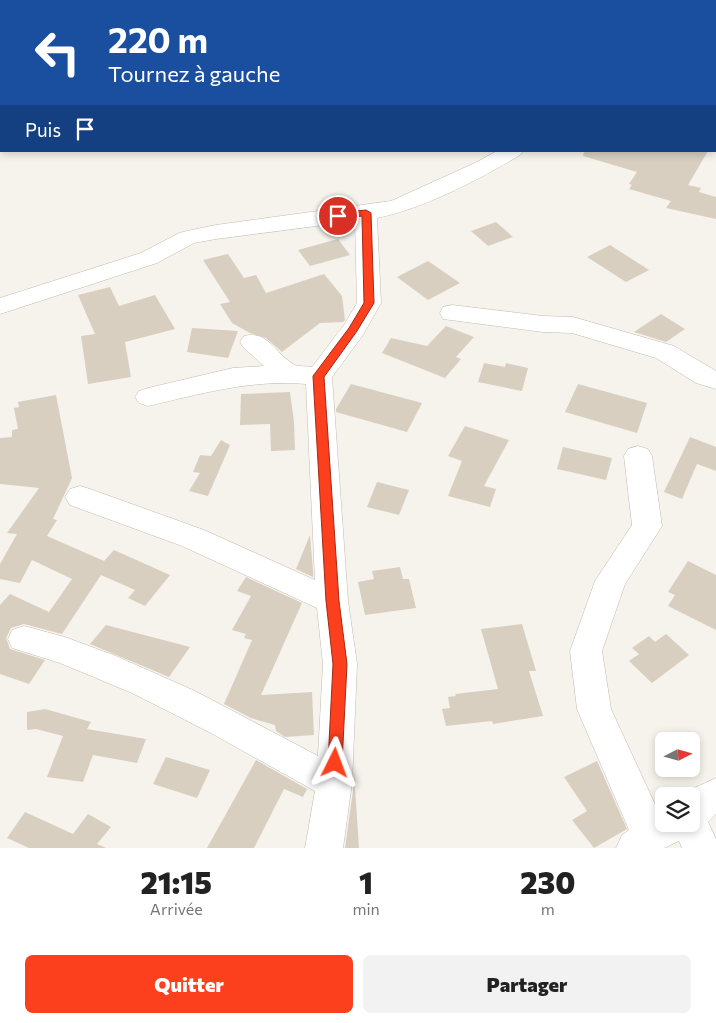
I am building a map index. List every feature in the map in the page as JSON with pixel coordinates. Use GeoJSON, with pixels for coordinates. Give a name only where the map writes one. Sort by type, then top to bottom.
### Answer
{"type":"FeatureCollection","features":[{"type":"Feature","properties":{"kind":"street"},"geometry":{"type":"LineString","coordinates":[[0,306],[149,258],[187,238],[216,232],[397,208],[486,167],[511,152]]}},
{"type":"Feature","properties":{"kind":"street"},"geometry":{"type":"LineString","coordinates":[[324,848],[334,783],[340,664],[332,601],[319,376],[354,329],[369,303],[366,213]]}},
{"type":"Feature","properties":{"kind":"street"},"geometry":{"type":"LineString","coordinates":[[452,314],[543,324],[573,325],[665,352],[705,377],[716,380]]}},
{"type":"Feature","properties":{"kind":"street"},"geometry":{"type":"LineString","coordinates":[[253,342],[286,373]]}},
{"type":"Feature","properties":{"kind":"street"},"geometry":{"type":"LineString","coordinates":[[148,397],[233,377],[286,373],[319,376]]}},
{"type":"Feature","properties":{"kind":"street"},"geometry":{"type":"LineString","coordinates":[[638,456],[647,526],[611,581],[586,652],[594,708],[653,836]]}},
{"type":"Feature","properties":{"kind":"street"},"geometry":{"type":"LineString","coordinates":[[80,498],[193,538],[332,601]]}},
{"type":"Feature","properties":{"kind":"street"},"geometry":{"type":"LineString","coordinates":[[24,639],[50,646],[154,687],[334,783]]}},
{"type":"Feature","properties":{"kind":"street"},"geometry":{"type":"LineString","coordinates":[[700,805],[716,795]]}},
{"type":"Feature","properties":{"kind":"street"},"geometry":{"type":"LineString","coordinates":[[694,832],[701,848]]}},
{"type":"Feature","properties":{"kind":"building"},"geometry":{"type":"Polygon","coordinates":[[[584,152],[707,152],[688,185],[701,188],[699,192],[716,197],[716,219],[666,208],[671,201],[629,189],[632,185],[629,184],[637,172],[583,156],[584,152]]]}},
{"type":"Feature","properties":{"kind":"building"},"geometry":{"type":"Polygon","coordinates":[[[496,222],[513,237],[488,246],[471,231],[496,222]]]}},
{"type":"Feature","properties":{"kind":"building"},"geometry":{"type":"Polygon","coordinates":[[[338,239],[350,255],[310,266],[298,250],[338,239]]]}},
{"type":"Feature","properties":{"kind":"building"},"geometry":{"type":"Polygon","coordinates":[[[610,245],[649,270],[626,282],[587,257],[610,245]]]}},
{"type":"Feature","properties":{"kind":"building"},"geometry":{"type":"Polygon","coordinates":[[[228,254],[244,278],[256,275],[266,293],[324,274],[342,296],[345,320],[343,322],[320,323],[282,352],[266,338],[250,333],[232,323],[220,304],[230,302],[203,260],[228,254]]]}},
{"type":"Feature","properties":{"kind":"building"},"geometry":{"type":"Polygon","coordinates":[[[428,261],[460,283],[428,300],[397,277],[428,261]]]}},
{"type":"Feature","properties":{"kind":"building"},"geometry":{"type":"Polygon","coordinates":[[[110,287],[119,306],[155,295],[175,329],[125,342],[131,377],[88,384],[81,336],[95,334],[78,295],[110,287]]]}},
{"type":"Feature","properties":{"kind":"building"},"geometry":{"type":"Polygon","coordinates":[[[661,314],[685,329],[666,342],[634,332],[661,314]]]}},
{"type":"Feature","properties":{"kind":"building"},"geometry":{"type":"Polygon","coordinates":[[[446,326],[474,337],[456,357],[461,359],[445,378],[382,353],[391,338],[427,346],[446,326]]]}},
{"type":"Feature","properties":{"kind":"building"},"geometry":{"type":"Polygon","coordinates":[[[192,328],[238,331],[228,358],[187,352],[192,328]]]}},
{"type":"Feature","properties":{"kind":"building"},"geometry":{"type":"Polygon","coordinates":[[[484,363],[505,367],[506,363],[528,368],[522,391],[478,382],[484,363]]]}},
{"type":"Feature","properties":{"kind":"building"},"geometry":{"type":"Polygon","coordinates":[[[351,384],[422,403],[407,432],[336,412],[351,384]]]}},
{"type":"Feature","properties":{"kind":"building"},"geometry":{"type":"Polygon","coordinates":[[[578,384],[647,403],[637,433],[565,412],[578,384]]]}},
{"type":"Feature","properties":{"kind":"building"},"geometry":{"type":"Polygon","coordinates":[[[290,392],[295,450],[271,451],[270,424],[240,425],[241,394],[290,392]]]}},
{"type":"Feature","properties":{"kind":"building"},"geometry":{"type":"Polygon","coordinates":[[[56,395],[72,478],[53,519],[57,520],[47,536],[104,561],[114,550],[170,575],[145,606],[128,598],[135,590],[101,575],[62,634],[24,624],[11,628],[6,638],[10,649],[45,660],[29,684],[0,674],[0,605],[10,594],[49,612],[72,579],[32,560],[20,583],[0,579],[0,564],[17,534],[7,533],[39,488],[0,484],[0,438],[12,437],[12,430],[18,429],[14,408],[19,407],[18,402],[56,395]]]}},
{"type":"Feature","properties":{"kind":"building"},"geometry":{"type":"Polygon","coordinates":[[[465,426],[509,440],[484,486],[496,489],[490,507],[448,496],[462,461],[448,456],[465,426]]]}},
{"type":"Feature","properties":{"kind":"building"},"geometry":{"type":"Polygon","coordinates":[[[690,437],[716,447],[716,471],[697,464],[682,499],[664,492],[690,437]]]}},
{"type":"Feature","properties":{"kind":"building"},"geometry":{"type":"Polygon","coordinates":[[[221,440],[230,445],[208,496],[189,491],[200,473],[193,472],[200,455],[211,456],[221,440]]]}},
{"type":"Feature","properties":{"kind":"building"},"geometry":{"type":"Polygon","coordinates":[[[563,447],[612,458],[606,480],[557,469],[563,447]]]}},
{"type":"Feature","properties":{"kind":"building"},"geometry":{"type":"Polygon","coordinates":[[[377,482],[409,490],[399,515],[367,507],[377,482]]]}},
{"type":"Feature","properties":{"kind":"building"},"geometry":{"type":"Polygon","coordinates":[[[310,535],[313,571],[313,577],[296,569],[310,535]]]}},
{"type":"Feature","properties":{"kind":"building"},"geometry":{"type":"Polygon","coordinates":[[[688,561],[716,575],[716,630],[668,606],[675,595],[668,592],[688,561]]]}},
{"type":"Feature","properties":{"kind":"building"},"geometry":{"type":"Polygon","coordinates":[[[400,567],[403,579],[409,579],[416,608],[365,615],[358,582],[374,579],[372,571],[400,567]]]}},
{"type":"Feature","properties":{"kind":"building"},"geometry":{"type":"Polygon","coordinates":[[[246,577],[302,603],[261,695],[312,692],[314,735],[285,737],[276,731],[275,725],[251,718],[224,704],[252,640],[244,638],[246,634],[232,630],[251,596],[237,591],[246,577]]]}},
{"type":"Feature","properties":{"kind":"building"},"geometry":{"type":"Polygon","coordinates":[[[522,624],[536,671],[529,671],[543,716],[493,724],[492,721],[446,726],[442,709],[450,708],[448,697],[456,696],[455,694],[498,689],[481,629],[522,624]]]}},
{"type":"Feature","properties":{"kind":"building"},"geometry":{"type":"Polygon","coordinates":[[[106,625],[190,647],[169,677],[90,644],[106,625]]]}},
{"type":"Feature","properties":{"kind":"building"},"geometry":{"type":"Polygon","coordinates":[[[666,634],[689,655],[652,683],[629,661],[639,654],[632,648],[649,636],[655,642],[666,634]]]}},
{"type":"Feature","properties":{"kind":"building"},"geometry":{"type":"Polygon","coordinates":[[[45,709],[91,722],[87,729],[146,739],[137,763],[93,755],[83,782],[47,777],[63,736],[36,729],[27,730],[27,712],[45,709]]]}},
{"type":"Feature","properties":{"kind":"building"},"geometry":{"type":"Polygon","coordinates":[[[166,757],[210,770],[197,798],[153,784],[166,757]]]}},
{"type":"Feature","properties":{"kind":"building"},"geometry":{"type":"Polygon","coordinates":[[[256,760],[307,789],[303,797],[284,789],[254,848],[207,848],[256,760]]]}},
{"type":"Feature","properties":{"kind":"building"},"geometry":{"type":"Polygon","coordinates":[[[597,761],[627,829],[594,848],[572,820],[587,811],[564,777],[597,761]]]}},
{"type":"Feature","properties":{"kind":"building"},"geometry":{"type":"Polygon","coordinates":[[[354,772],[359,848],[345,848],[354,783],[354,772]]]}},
{"type":"Feature","properties":{"kind":"building"},"geometry":{"type":"Polygon","coordinates":[[[25,812],[73,834],[88,814],[111,827],[97,844],[106,848],[29,848],[7,838],[25,812]]]}},
{"type":"Feature","properties":{"kind":"route"},"geometry":{"type":"LineString","coordinates":[[335,763],[340,664],[332,601],[319,376],[354,329],[369,303],[366,213],[338,216]]}}]}
